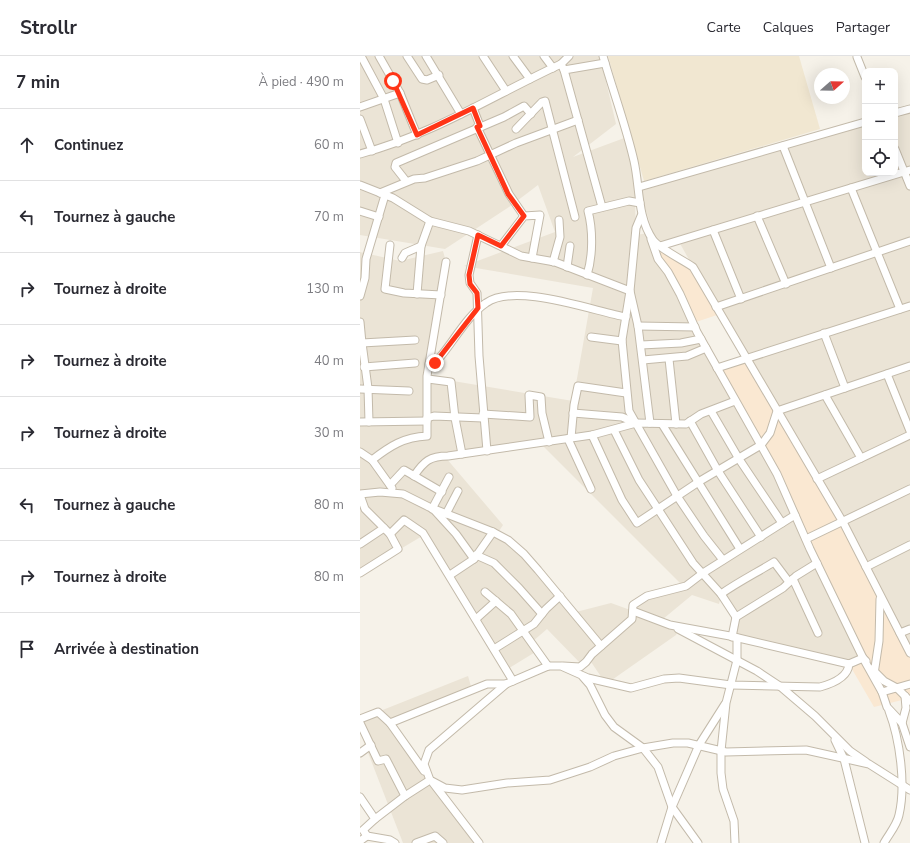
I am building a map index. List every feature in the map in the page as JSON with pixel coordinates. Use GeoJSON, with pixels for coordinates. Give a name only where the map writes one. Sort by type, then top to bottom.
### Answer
{"type":"FeatureCollection","features":[{"type":"Feature","properties":{"kind":"street"},"geometry":{"type":"LineString","coordinates":[[361,56],[384,99],[398,142]]}},
{"type":"Feature","properties":{"kind":"street"},"geometry":{"type":"LineString","coordinates":[[379,56],[400,93],[417,135]]}},
{"type":"Feature","properties":{"kind":"street"},"geometry":{"type":"LineString","coordinates":[[407,56],[422,79],[427,80],[439,75]]}},
{"type":"Feature","properties":{"kind":"street"},"geometry":{"type":"LineString","coordinates":[[426,56],[439,75],[461,114]]}},
{"type":"Feature","properties":{"kind":"street"},"geometry":{"type":"LineString","coordinates":[[483,56],[506,91]]}},
{"type":"Feature","properties":{"kind":"street"},"geometry":{"type":"LineString","coordinates":[[513,56],[530,79]]}},
{"type":"Feature","properties":{"kind":"street"},"geometry":{"type":"LineString","coordinates":[[544,56],[553,68]]}},
{"type":"Feature","properties":{"kind":"street"},"geometry":{"type":"LineString","coordinates":[[569,56],[563,67],[602,207]]}},
{"type":"Feature","properties":{"kind":"street"},"geometry":{"type":"LineString","coordinates":[[857,57],[862,70]]}},
{"type":"Feature","properties":{"kind":"street"},"geometry":{"type":"LineString","coordinates":[[360,154],[417,135],[553,68],[604,59],[634,160],[642,216],[658,259],[668,272],[701,339],[735,402],[762,445],[777,474],[817,563],[863,658],[882,692],[895,726],[900,754],[902,797],[898,817],[884,843]]}},
{"type":"Feature","properties":{"kind":"street"},"geometry":{"type":"LineString","coordinates":[[360,107],[400,93]]}},
{"type":"Feature","properties":{"kind":"street"},"geometry":{"type":"LineString","coordinates":[[516,129],[542,102],[545,101],[575,217]]}},
{"type":"Feature","properties":{"kind":"street"},"geometry":{"type":"LineString","coordinates":[[406,181],[395,167],[396,163],[504,117],[524,106],[531,114]]}},
{"type":"Feature","properties":{"kind":"street"},"geometry":{"type":"LineString","coordinates":[[473,108],[478,127],[508,194],[524,216]]}},
{"type":"Feature","properties":{"kind":"street"},"geometry":{"type":"LineString","coordinates":[[898,112],[910,109]]}},
{"type":"Feature","properties":{"kind":"street"},"geometry":{"type":"LineString","coordinates":[[360,119],[372,151]]}},
{"type":"Feature","properties":{"kind":"street"},"geometry":{"type":"LineString","coordinates":[[383,194],[406,181],[447,171],[578,120]]}},
{"type":"Feature","properties":{"kind":"street"},"geometry":{"type":"LineString","coordinates":[[639,188],[862,123]]}},
{"type":"Feature","properties":{"kind":"street"},"geometry":{"type":"LineString","coordinates":[[783,146],[831,268]]}},
{"type":"Feature","properties":{"kind":"street"},"geometry":{"type":"LineString","coordinates":[[898,154],[907,171],[910,186]]}},
{"type":"Feature","properties":{"kind":"street"},"geometry":{"type":"LineString","coordinates":[[660,246],[907,171]]}},
{"type":"Feature","properties":{"kind":"street"},"geometry":{"type":"LineString","coordinates":[[360,184],[383,194],[430,221],[469,231],[521,256],[552,262],[630,291]]}},
{"type":"Feature","properties":{"kind":"street"},"geometry":{"type":"LineString","coordinates":[[851,188],[900,309]]}},
{"type":"Feature","properties":{"kind":"street"},"geometry":{"type":"LineString","coordinates":[[360,292],[366,259],[379,217],[383,194]]}},
{"type":"Feature","properties":{"kind":"street"},"geometry":{"type":"LineString","coordinates":[[587,275],[591,260],[591,221],[588,211],[629,201],[640,203]]}},
{"type":"Feature","properties":{"kind":"street"},"geometry":{"type":"LineString","coordinates":[[360,211],[379,217]]}},
{"type":"Feature","properties":{"kind":"street"},"geometry":{"type":"LineString","coordinates":[[501,246],[524,216]]}},
{"type":"Feature","properties":{"kind":"street"},"geometry":{"type":"LineString","coordinates":[[524,216],[540,216],[532,258]]}},
{"type":"Feature","properties":{"kind":"street"},"geometry":{"type":"LineString","coordinates":[[642,216],[636,228],[630,291],[622,342],[628,411],[677,496],[704,536],[723,560]]}},
{"type":"Feature","properties":{"kind":"street"},"geometry":{"type":"LineString","coordinates":[[757,216],[786,284]]}},
{"type":"Feature","properties":{"kind":"street"},"geometry":{"type":"LineString","coordinates":[[552,262],[560,237],[559,220]]}},
{"type":"Feature","properties":{"kind":"street"},"geometry":{"type":"LineString","coordinates":[[417,294],[421,246],[430,221]]}},
{"type":"Feature","properties":{"kind":"street"},"geometry":{"type":"LineString","coordinates":[[713,230],[741,299]]}},
{"type":"Feature","properties":{"kind":"street"},"geometry":{"type":"LineString","coordinates":[[648,233],[654,242],[693,267],[842,522],[910,653]]}},
{"type":"Feature","properties":{"kind":"street"},"geometry":{"type":"LineString","coordinates":[[478,235],[469,275],[470,284],[477,293],[478,356],[486,451]]}},
{"type":"Feature","properties":{"kind":"street"},"geometry":{"type":"LineString","coordinates":[[716,307],[910,241]]}},
{"type":"Feature","properties":{"kind":"street"},"geometry":{"type":"LineString","coordinates":[[390,245],[385,289],[390,292],[441,295]]}},
{"type":"Feature","properties":{"kind":"street"},"geometry":{"type":"LineString","coordinates":[[402,258],[405,253],[421,246]]}},
{"type":"Feature","properties":{"kind":"street"},"geometry":{"type":"LineString","coordinates":[[567,267],[570,246]]}},
{"type":"Feature","properties":{"kind":"street"},"geometry":{"type":"LineString","coordinates":[[372,460],[388,447],[400,441],[427,436],[429,364],[446,262]]}},
{"type":"Feature","properties":{"kind":"street"},"geometry":{"type":"LineString","coordinates":[[630,291],[641,345],[650,423]]}},
{"type":"Feature","properties":{"kind":"street"},"geometry":{"type":"LineString","coordinates":[[429,364],[435,363],[478,308],[488,301],[500,296],[548,298],[574,303],[602,313],[626,317]]}},
{"type":"Feature","properties":{"kind":"street"},"geometry":{"type":"LineString","coordinates":[[717,368],[910,306]]}},
{"type":"Feature","properties":{"kind":"street"},"geometry":{"type":"LineString","coordinates":[[360,322],[361,343],[368,388],[369,422]]}},
{"type":"Feature","properties":{"kind":"street"},"geometry":{"type":"LineString","coordinates":[[638,326],[695,327]]}},
{"type":"Feature","properties":{"kind":"street"},"geometry":{"type":"LineString","coordinates":[[824,333],[845,388]]}},
{"type":"Feature","properties":{"kind":"street"},"geometry":{"type":"LineString","coordinates":[[591,337],[622,342]]}},
{"type":"Feature","properties":{"kind":"street"},"geometry":{"type":"LineString","coordinates":[[641,345],[682,343],[701,339]]}},
{"type":"Feature","properties":{"kind":"street"},"geometry":{"type":"LineString","coordinates":[[361,343],[414,340]]}},
{"type":"Feature","properties":{"kind":"street"},"geometry":{"type":"LineString","coordinates":[[643,360],[687,356],[706,348]]}},
{"type":"Feature","properties":{"kind":"street"},"geometry":{"type":"LineString","coordinates":[[668,358],[676,424]]}},
{"type":"Feature","properties":{"kind":"street"},"geometry":{"type":"LineString","coordinates":[[364,367],[415,363]]}},
{"type":"Feature","properties":{"kind":"street"},"geometry":{"type":"LineString","coordinates":[[777,411],[910,366]]}},
{"type":"Feature","properties":{"kind":"street"},"geometry":{"type":"LineString","coordinates":[[887,374],[910,431]]}},
{"type":"Feature","properties":{"kind":"street"},"geometry":{"type":"LineString","coordinates":[[428,379],[451,382],[455,418],[462,454]]}},
{"type":"Feature","properties":{"kind":"street"},"geometry":{"type":"LineString","coordinates":[[591,489],[570,439],[578,386],[626,393]]}},
{"type":"Feature","properties":{"kind":"street"},"geometry":{"type":"LineString","coordinates":[[360,389],[368,388],[409,391]]}},
{"type":"Feature","properties":{"kind":"street"},"geometry":{"type":"LineString","coordinates":[[360,422],[427,419],[434,416],[455,418],[483,416],[530,417],[529,395],[541,397],[542,413],[549,442]]}},
{"type":"Feature","properties":{"kind":"street"},"geometry":{"type":"LineString","coordinates":[[825,395],[861,458]]}},
{"type":"Feature","properties":{"kind":"street"},"geometry":{"type":"LineString","coordinates":[[414,476],[431,457],[570,439],[614,430],[636,423],[686,424],[711,411],[735,402]]}},
{"type":"Feature","properties":{"kind":"street"},"geometry":{"type":"LineString","coordinates":[[711,411],[739,458],[782,523]]}},
{"type":"Feature","properties":{"kind":"street"},"geometry":{"type":"LineString","coordinates":[[592,435],[622,500],[637,523],[698,482],[762,445],[770,433],[777,411]]}},
{"type":"Feature","properties":{"kind":"street"},"geometry":{"type":"LineString","coordinates":[[573,413],[622,417],[636,423]]}},
{"type":"Feature","properties":{"kind":"street"},"geometry":{"type":"LineString","coordinates":[[690,421],[718,471],[761,536]]}},
{"type":"Feature","properties":{"kind":"street"},"geometry":{"type":"LineString","coordinates":[[662,424],[740,549]]}},
{"type":"Feature","properties":{"kind":"street"},"geometry":{"type":"LineString","coordinates":[[614,430],[639,480],[693,563],[721,594],[736,617],[734,638],[737,660],[726,703],[720,751],[723,789],[734,821],[735,843]]}},
{"type":"Feature","properties":{"kind":"street"},"geometry":{"type":"LineString","coordinates":[[817,479],[910,435]]}},
{"type":"Feature","properties":{"kind":"street"},"geometry":{"type":"LineString","coordinates":[[360,452],[372,460],[395,493]]}},
{"type":"Feature","properties":{"kind":"street"},"geometry":{"type":"LineString","coordinates":[[390,485],[404,470],[442,492]]}},
{"type":"Feature","properties":{"kind":"street"},"geometry":{"type":"LineString","coordinates":[[433,509],[450,478]]}},
{"type":"Feature","properties":{"kind":"street"},"geometry":{"type":"LineString","coordinates":[[806,539],[910,489]]}},
{"type":"Feature","properties":{"kind":"street"},"geometry":{"type":"LineString","coordinates":[[446,514],[458,491]]}},
{"type":"Feature","properties":{"kind":"street"},"geometry":{"type":"LineString","coordinates":[[360,573],[398,548],[390,534],[365,509],[360,494],[403,494],[433,509],[493,532],[508,540],[524,554],[601,646]]}},
{"type":"Feature","properties":{"kind":"street"},"geometry":{"type":"LineString","coordinates":[[433,509],[475,557],[494,563],[542,614]]}},
{"type":"Feature","properties":{"kind":"street"},"geometry":{"type":"LineString","coordinates":[[795,515],[703,573],[686,586],[646,596],[633,605],[632,619],[580,667],[548,666],[510,682],[429,750],[424,764],[430,780],[445,788],[462,790],[506,783],[550,780],[590,767],[614,756],[643,748],[673,743],[688,743],[726,752],[806,750],[869,764]]}},
{"type":"Feature","properties":{"kind":"street"},"geometry":{"type":"LineString","coordinates":[[390,534],[402,520],[406,520],[423,533],[494,649],[510,682]]}},
{"type":"Feature","properties":{"kind":"street"},"geometry":{"type":"LineString","coordinates":[[360,544],[384,528]]}},
{"type":"Feature","properties":{"kind":"street"},"geometry":{"type":"LineString","coordinates":[[450,575],[475,557],[493,532]]}},
{"type":"Feature","properties":{"kind":"street"},"geometry":{"type":"LineString","coordinates":[[866,567],[909,547]]}},
{"type":"Feature","properties":{"kind":"street"},"geometry":{"type":"LineString","coordinates":[[721,594],[736,583],[754,575],[774,562],[791,581],[818,633]]}},
{"type":"Feature","properties":{"kind":"street"},"geometry":{"type":"LineString","coordinates":[[736,617],[817,563]]}},
{"type":"Feature","properties":{"kind":"street"},"geometry":{"type":"LineString","coordinates":[[485,592],[510,614],[524,631],[548,666]]}},
{"type":"Feature","properties":{"kind":"street"},"geometry":{"type":"LineString","coordinates":[[874,678],[873,670],[879,641],[881,610],[880,594]]}},
{"type":"Feature","properties":{"kind":"street"},"geometry":{"type":"LineString","coordinates":[[494,649],[534,624],[560,596]]}},
{"type":"Feature","properties":{"kind":"street"},"geometry":{"type":"LineString","coordinates":[[476,619],[496,601]]}},
{"type":"Feature","properties":{"kind":"street"},"geometry":{"type":"LineString","coordinates":[[633,611],[670,625],[737,660],[780,687],[815,716],[850,752],[910,790]]}},
{"type":"Feature","properties":{"kind":"street"},"geometry":{"type":"LineString","coordinates":[[670,625],[849,664],[863,658]]}},
{"type":"Feature","properties":{"kind":"street"},"geometry":{"type":"LineString","coordinates":[[900,633],[910,629]]}},
{"type":"Feature","properties":{"kind":"street"},"geometry":{"type":"LineString","coordinates":[[863,658],[884,681],[897,688],[907,698],[902,723]]}},
{"type":"Feature","properties":{"kind":"street"},"geometry":{"type":"LineString","coordinates":[[561,666],[582,676],[631,688],[664,679],[679,678],[730,685],[820,687],[833,684],[848,669],[849,664]]}},
{"type":"Feature","properties":{"kind":"street"},"geometry":{"type":"LineString","coordinates":[[582,676],[590,685],[605,715],[614,727],[643,748],[658,767],[672,807],[698,843]]}},
{"type":"Feature","properties":{"kind":"street"},"geometry":{"type":"LineString","coordinates":[[390,722],[487,684],[510,682]]}},
{"type":"Feature","properties":{"kind":"street"},"geometry":{"type":"LineString","coordinates":[[882,692],[910,684]]}},
{"type":"Feature","properties":{"kind":"street"},"geometry":{"type":"LineString","coordinates":[[661,843],[672,807],[699,746],[726,703]]}},
{"type":"Feature","properties":{"kind":"street"},"geometry":{"type":"LineString","coordinates":[[887,707],[902,723],[910,747]]}},
{"type":"Feature","properties":{"kind":"street"},"geometry":{"type":"LineString","coordinates":[[360,719],[378,712],[390,722],[475,842]]}},
{"type":"Feature","properties":{"kind":"street"},"geometry":{"type":"LineString","coordinates":[[360,723],[378,761],[386,759],[405,796]]}},
{"type":"Feature","properties":{"kind":"street"},"geometry":{"type":"LineString","coordinates":[[832,734],[844,759],[865,843]]}},
{"type":"Feature","properties":{"kind":"street"},"geometry":{"type":"LineString","coordinates":[[360,753],[371,745]]}},
{"type":"Feature","properties":{"kind":"street"},"geometry":{"type":"LineString","coordinates":[[360,841],[363,831],[375,819],[405,796],[430,780]]}},
{"type":"Feature","properties":{"kind":"street"},"geometry":{"type":"LineString","coordinates":[[360,797],[375,819]]}},
{"type":"Feature","properties":{"kind":"street"},"geometry":{"type":"LineString","coordinates":[[363,831],[395,843]]}},
{"type":"Feature","properties":{"kind":"street"},"geometry":{"type":"LineString","coordinates":[[421,842],[435,836],[443,843]]}},
{"type":"Feature","properties":{"kind":"shaded area"},"geometry":{"type":"Polygon","coordinates":[[[360,56],[600,56],[616,124],[573,157],[627,137],[639,187],[862,123],[862,176],[898,176],[898,112],[910,109],[910,653],[678,240],[660,246],[656,243],[639,188],[635,202],[636,235],[648,233],[658,259],[753,430],[863,658],[849,664],[732,637],[736,617],[721,596],[719,604],[692,595],[663,619],[678,629],[676,635],[609,682],[604,681],[589,659],[582,665],[547,629],[532,642],[537,651],[506,670],[424,535],[360,573],[360,252],[400,261],[443,251],[446,262],[429,377],[573,401],[593,288],[464,266],[555,232],[538,185],[509,207],[445,249],[360,235],[360,56]],[[542,445],[446,458],[503,525],[497,534],[508,541],[576,612],[611,603],[633,611],[633,605],[682,585],[542,445]]]}},
{"type":"Feature","properties":{"kind":"shaded area"},"geometry":{"type":"Polygon","coordinates":[[[608,56],[799,56],[820,129],[644,181],[608,56]]]}},
{"type":"Feature","properties":{"kind":"shaded area"},"geometry":{"type":"Polygon","coordinates":[[[667,250],[693,267],[720,314],[693,323],[656,254],[667,250]]]}},
{"type":"Feature","properties":{"kind":"shaded area"},"geometry":{"type":"Polygon","coordinates":[[[746,358],[844,524],[910,653],[910,698],[874,707],[849,664],[863,658],[777,474],[717,368],[746,358]]]}},
{"type":"Feature","properties":{"kind":"shaded area"},"geometry":{"type":"Polygon","coordinates":[[[468,676],[472,690],[390,722],[479,843],[403,843],[360,732],[360,719],[468,676]]]}},
{"type":"Feature","properties":{"kind":"route"},"geometry":{"type":"LineString","coordinates":[[393,81],[400,93],[417,135],[473,108],[480,126],[477,127],[508,194],[524,216],[501,246],[478,235],[469,275],[470,284],[477,293],[478,308],[435,363]]}}]}
